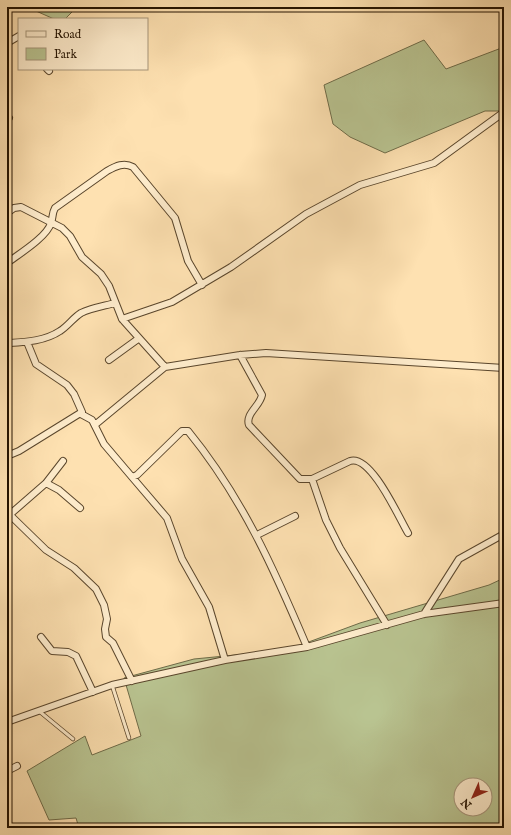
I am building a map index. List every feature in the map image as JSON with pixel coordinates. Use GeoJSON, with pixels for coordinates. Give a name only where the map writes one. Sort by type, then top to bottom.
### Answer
{"type":"FeatureCollection","features":[{"type":"Feature","properties":{"kind":"street"},"geometry":{"type":"LineString","coordinates":[[7,43],[18,37]]}},
{"type":"Feature","properties":{"kind":"street"},"geometry":{"type":"LineString","coordinates":[[122,319],[172,302],[231,267],[306,214],[360,185],[434,163],[504,112]]}},
{"type":"Feature","properties":{"kind":"street"},"geometry":{"type":"LineString","coordinates":[[7,263],[32,244],[51,224],[52,212],[55,208],[107,171],[116,166],[128,164],[133,167],[175,218],[188,261],[202,285]]}},
{"type":"Feature","properties":{"kind":"street"},"geometry":{"type":"LineString","coordinates":[[7,213],[14,208],[21,207],[51,224],[62,228],[86,262],[101,274],[109,286],[122,319],[138,339],[165,367]]}},
{"type":"Feature","properties":{"kind":"street"},"geometry":{"type":"LineString","coordinates":[[7,342],[27,342],[44,338],[60,331],[69,322],[84,312],[115,304]]}},
{"type":"Feature","properties":{"kind":"street"},"geometry":{"type":"LineString","coordinates":[[109,360],[138,339]]}},
{"type":"Feature","properties":{"kind":"street"},"geometry":{"type":"LineString","coordinates":[[27,342],[39,367],[67,385],[74,394],[82,412],[80,414]]}},
{"type":"Feature","properties":{"kind":"street"},"geometry":{"type":"LineString","coordinates":[[96,424],[165,367],[240,355],[266,353],[504,368]]}},
{"type":"Feature","properties":{"kind":"street"},"geometry":{"type":"LineString","coordinates":[[240,355],[262,395],[261,402],[250,415],[249,425],[300,480],[312,479],[350,461],[360,461],[375,476],[408,533]]}},
{"type":"Feature","properties":{"kind":"street"},"geometry":{"type":"LineString","coordinates":[[80,414],[92,420],[96,424],[104,444],[167,518],[171,525],[182,559],[209,607],[225,660]]}},
{"type":"Feature","properties":{"kind":"street"},"geometry":{"type":"LineString","coordinates":[[7,456],[19,451],[54,428],[80,414]]}},
{"type":"Feature","properties":{"kind":"street"},"geometry":{"type":"LineString","coordinates":[[132,477],[137,475],[182,431],[188,431],[221,474],[257,536],[307,647]]}},
{"type":"Feature","properties":{"kind":"street"},"geometry":{"type":"LineString","coordinates":[[63,460],[46,483],[8,516],[46,550],[74,568],[96,589],[104,605],[107,619],[105,629],[106,637],[113,643],[132,681]]}},
{"type":"Feature","properties":{"kind":"street"},"geometry":{"type":"LineString","coordinates":[[312,479],[326,520],[340,548],[387,625]]}},
{"type":"Feature","properties":{"kind":"street"},"geometry":{"type":"LineString","coordinates":[[46,483],[59,490],[80,508]]}},
{"type":"Feature","properties":{"kind":"street"},"geometry":{"type":"LineString","coordinates":[[257,536],[295,516]]}},
{"type":"Feature","properties":{"kind":"street"},"geometry":{"type":"LineString","coordinates":[[424,614],[460,558],[504,534]]}},
{"type":"Feature","properties":{"kind":"street"},"geometry":{"type":"LineString","coordinates":[[7,722],[112,685],[225,660],[307,647],[424,614],[504,603]]}},
{"type":"Feature","properties":{"kind":"street"},"geometry":{"type":"LineString","coordinates":[[41,637],[52,651],[68,652],[76,656],[93,692]]}},
{"type":"Feature","properties":{"kind":"street"},"geometry":{"type":"LineString","coordinates":[[7,771],[16,766]]}},
{"type":"Feature","properties":{"kind":"lane"},"geometry":{"type":"LineString","coordinates":[[112,685],[129,738]]}},
{"type":"Feature","properties":{"kind":"lane"},"geometry":{"type":"LineString","coordinates":[[40,711],[73,739]]}},
{"type":"Feature","properties":{"kind":"green space"},"geometry":{"type":"Polygon","coordinates":[[[27,7],[77,7],[66,18],[52,18],[27,7]]]}},
{"type":"Feature","properties":{"kind":"green space"},"geometry":{"type":"Polygon","coordinates":[[[424,40],[446,69],[504,47],[504,111],[485,111],[385,153],[350,137],[333,124],[324,85],[424,40]]]}},
{"type":"Feature","properties":{"kind":"green space"},"geometry":{"type":"Polygon","coordinates":[[[504,578],[504,828],[79,828],[76,818],[49,820],[27,771],[85,736],[92,755],[141,736],[124,678],[194,659],[287,650],[360,623],[489,585],[504,578]]]}}]}
